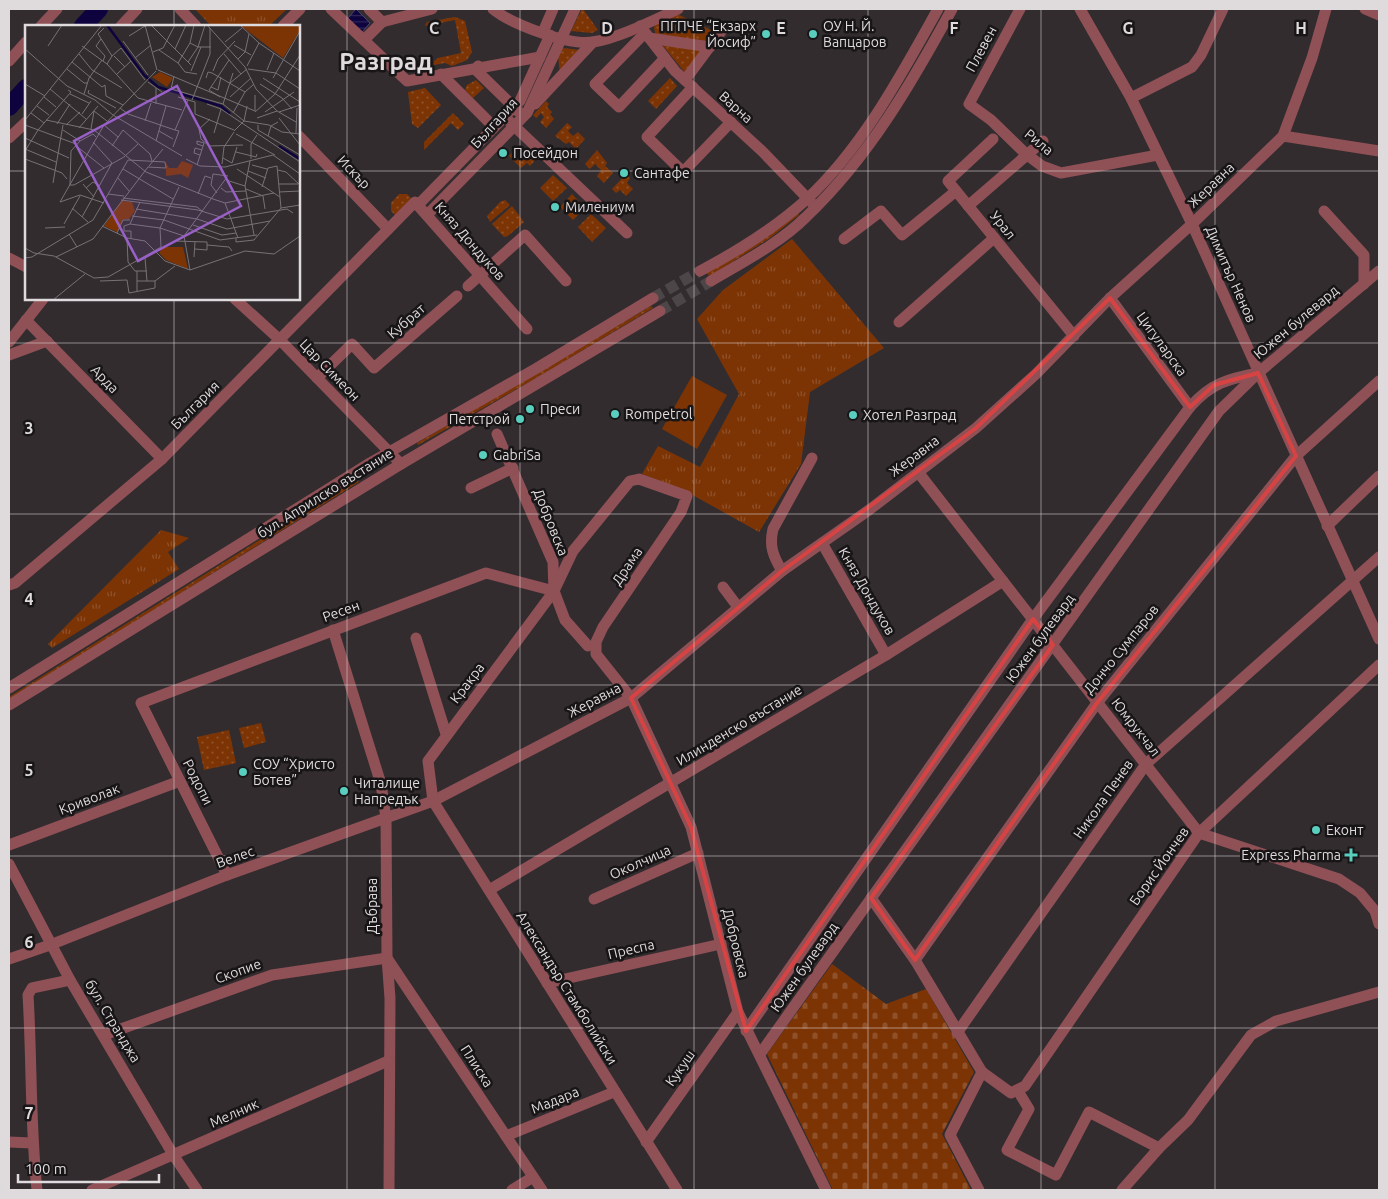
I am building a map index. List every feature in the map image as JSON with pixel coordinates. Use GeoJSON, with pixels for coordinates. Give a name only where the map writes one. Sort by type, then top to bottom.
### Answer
{"type":"FeatureCollection","features":[{"type":"Feature","properties":{"kind":"street"},"geometry":{"type":"LineString","coordinates":[[42,25],[57,9]]}},
{"type":"Feature","properties":{"kind":"street"},"geometry":{"type":"LineString","coordinates":[[121,25],[136,9]]}},
{"type":"Feature","properties":{"kind":"street"},"geometry":{"type":"LineString","coordinates":[[180,9],[195,25]]}},
{"type":"Feature","properties":{"kind":"street"},"geometry":{"type":"LineString","coordinates":[[284,25],[300,9]]}},
{"type":"Feature","properties":{"kind":"street"},"geometry":{"type":"LineString","coordinates":[[331,9],[407,81],[478,66],[540,57]]}},
{"type":"Feature","properties":{"kind":"street"},"geometry":{"type":"LineString","coordinates":[[369,9],[382,22]]}},
{"type":"Feature","properties":{"kind":"street"},"geometry":{"type":"LineString","coordinates":[[364,40],[382,22],[432,9]]}},
{"type":"Feature","properties":{"kind":"street"},"geometry":{"type":"LineString","coordinates":[[493,9],[547,34],[562,38],[593,42],[645,32],[710,47]]}},
{"type":"Feature","properties":{"kind":"street","name":"България"},"geometry":{"type":"LineString","coordinates":[[418,205],[520,100],[540,57],[553,9]]}},
{"type":"Feature","properties":{"kind":"street","name":"България"},"geometry":{"type":"LineString","coordinates":[[427,215],[525,115],[575,9]]}},
{"type":"Feature","properties":{"kind":"street"},"geometry":{"type":"LineString","coordinates":[[665,58],[619,107],[595,84],[645,32],[678,9]]}},
{"type":"Feature","properties":{"kind":"street"},"geometry":{"type":"LineString","coordinates":[[700,271],[772,228],[807,198],[864,130],[938,9]]}},
{"type":"Feature","properties":{"kind":"street"},"geometry":{"type":"LineString","coordinates":[[711,280],[787,233],[816,207],[854,165],[882,129],[952,9]]}},
{"type":"Feature","properties":{"kind":"street","name":"Плевен"},"geometry":{"type":"LineString","coordinates":[[969,104],[1020,9]]}},
{"type":"Feature","properties":{"kind":"street","name":"Димитър Ненов"},"geometry":{"type":"LineString","coordinates":[[1081,9],[1131,98],[1192,224],[1379,639]]}},
{"type":"Feature","properties":{"kind":"street"},"geometry":{"type":"LineString","coordinates":[[1131,98],[1192,67],[1201,55],[1223,9]]}},
{"type":"Feature","properties":{"kind":"street","name":"Жеравна"},"geometry":{"type":"LineString","coordinates":[[433,801],[632,698],[782,571],[976,428],[1036,374],[1110,298],[1192,224],[1283,136],[1312,58],[1326,9]]}},
{"type":"Feature","properties":{"kind":"street"},"geometry":{"type":"LineString","coordinates":[[1364,9],[1379,15]]}},
{"type":"Feature","properties":{"kind":"street"},"geometry":{"type":"LineString","coordinates":[[723,29],[710,47],[689,84],[647,137],[683,172],[731,122]]}},
{"type":"Feature","properties":{"kind":"street","name":"Варна"},"geometry":{"type":"LineString","coordinates":[[645,32],[665,58],[689,84],[769,157],[816,207]]}},
{"type":"Feature","properties":{"kind":"street"},"geometry":{"type":"LineString","coordinates":[[478,66],[477,72],[525,115],[593,42]]}},
{"type":"Feature","properties":{"kind":"street"},"geometry":{"type":"LineString","coordinates":[[9,61],[25,43]]}},
{"type":"Feature","properties":{"kind":"street"},"geometry":{"type":"LineString","coordinates":[[556,52],[559,79]]}},
{"type":"Feature","properties":{"kind":"street"},"geometry":{"type":"LineString","coordinates":[[441,74],[494,127]]}},
{"type":"Feature","properties":{"kind":"street","name":"Рила"},"geometry":{"type":"LineString","coordinates":[[969,104],[991,120],[1026,154],[1042,166],[1060,173],[1158,155]]}},
{"type":"Feature","properties":{"kind":"street"},"geometry":{"type":"LineString","coordinates":[[504,116],[627,233]]}},
{"type":"Feature","properties":{"kind":"street"},"geometry":{"type":"LineString","coordinates":[[9,138],[25,123]]}},
{"type":"Feature","properties":{"kind":"street"},"geometry":{"type":"LineString","coordinates":[[1283,136],[1379,151]]}},
{"type":"Feature","properties":{"kind":"street","name":"Искър"},"geometry":{"type":"LineString","coordinates":[[300,137],[388,229]]}},
{"type":"Feature","properties":{"kind":"street"},"geometry":{"type":"LineString","coordinates":[[844,239],[882,211],[902,235],[956,191],[948,181],[993,139]]}},
{"type":"Feature","properties":{"kind":"street"},"geometry":{"type":"LineString","coordinates":[[968,206],[1043,141]]}},
{"type":"Feature","properties":{"kind":"street","name":"Урал"},"geometry":{"type":"LineString","coordinates":[[956,191],[1074,336]]}},
{"type":"Feature","properties":{"kind":"street","name":"Княз Дондуков"},"geometry":{"type":"LineString","coordinates":[[388,229],[415,202],[527,329]]}},
{"type":"Feature","properties":{"kind":"street"},"geometry":{"type":"LineString","coordinates":[[1324,211],[1364,255],[1364,284]]}},
{"type":"Feature","properties":{"kind":"street","name":"България"},"geometry":{"type":"LineString","coordinates":[[9,585],[15,583],[162,460],[388,229]]}},
{"type":"Feature","properties":{"kind":"street"},"geometry":{"type":"LineString","coordinates":[[468,286],[525,235],[566,281]]}},
{"type":"Feature","properties":{"kind":"street"},"geometry":{"type":"LineString","coordinates":[[899,322],[994,238]]}},
{"type":"Feature","properties":{"kind":"street"},"geometry":{"type":"LineString","coordinates":[[9,258],[25,266]]}},
{"type":"Feature","properties":{"kind":"street","name":"Южен булевард"},"geometry":{"type":"LineString","coordinates":[[760,1054],[1051,643],[1219,411],[1258,373],[1379,271]]}},
{"type":"Feature","properties":{"kind":"street","name":"Кубрат"},"geometry":{"type":"LineString","coordinates":[[317,378],[352,344],[374,368],[457,296]]}},
{"type":"Feature","properties":{"kind":"street","name":"бул. Априлско въстание"},"geometry":{"type":"LineString","coordinates":[[9,688],[388,452],[537,368],[653,298]]}},
{"type":"Feature","properties":{"kind":"street","name":"Цигуларска"},"geometry":{"type":"LineString","coordinates":[[1110,298],[1190,407]]}},
{"type":"Feature","properties":{"kind":"street"},"geometry":{"type":"LineString","coordinates":[[9,342],[42,300]]}},
{"type":"Feature","properties":{"kind":"street","name":"Цар Симеон"},"geometry":{"type":"LineString","coordinates":[[237,300],[279,339],[401,464]]}},
{"type":"Feature","properties":{"kind":"street","name":"бул. Априлско въстание"},"geometry":{"type":"LineString","coordinates":[[9,705],[401,464],[660,311]]}},
{"type":"Feature","properties":{"kind":"street","name":"Арда"},"geometry":{"type":"LineString","coordinates":[[26,320],[162,460]]}},
{"type":"Feature","properties":{"kind":"street"},"geometry":{"type":"LineString","coordinates":[[9,355],[48,341]]}},
{"type":"Feature","properties":{"kind":"street"},"geometry":{"type":"LineString","coordinates":[[746,1031],[1190,407],[1201,394],[1229,378],[1258,373]]}},
{"type":"Feature","properties":{"kind":"street","name":"Дончо Сумпаров"},"geometry":{"type":"LineString","coordinates":[[915,960],[1097,702],[1296,456],[1379,381]]}},
{"type":"Feature","properties":{"kind":"street","name":"Добровска"},"geometry":{"type":"LineString","coordinates":[[497,434],[553,562],[554,592],[565,620],[632,698],[691,828],[738,1012],[826,1190]]}},
{"type":"Feature","properties":{"kind":"street"},"geometry":{"type":"LineString","coordinates":[[782,571],[772,555],[770,542],[773,529],[812,458]]}},
{"type":"Feature","properties":{"kind":"street"},"geometry":{"type":"LineString","coordinates":[[471,488],[513,468]]}},
{"type":"Feature","properties":{"kind":"street"},"geometry":{"type":"LineString","coordinates":[[918,472],[1035,623]]}},
{"type":"Feature","properties":{"kind":"street"},"geometry":{"type":"LineString","coordinates":[[1327,526],[1379,476]]}},
{"type":"Feature","properties":{"kind":"street","name":"Кракра"},"geometry":{"type":"LineString","coordinates":[[433,801],[428,761],[446,734],[554,592],[573,551],[630,482],[639,479],[687,496]]}},
{"type":"Feature","properties":{"kind":"street","name":"Драма"},"geometry":{"type":"LineString","coordinates":[[592,650],[604,627],[682,512],[687,496]]}},
{"type":"Feature","properties":{"kind":"street","name":"Княз Дондуков"},"geometry":{"type":"LineString","coordinates":[[822,543],[886,655]]}},
{"type":"Feature","properties":{"kind":"street","name":"Никола Пенев"},"geometry":{"type":"LineString","coordinates":[[957,1033],[1146,764],[1379,557]]}},
{"type":"Feature","properties":{"kind":"street","name":"Ресен"},"geometry":{"type":"LineString","coordinates":[[141,703],[486,573],[554,592]]}},
{"type":"Feature","properties":{"kind":"street","name":"Илинденско въстание"},"geometry":{"type":"LineString","coordinates":[[489,890],[604,820],[671,784],[886,655],[1003,581]]}},
{"type":"Feature","properties":{"kind":"street"},"geometry":{"type":"LineString","coordinates":[[723,587],[738,607]]}},
{"type":"Feature","properties":{"kind":"street","name":"Юмрукчал"},"geometry":{"type":"LineString","coordinates":[[1035,623],[1199,833]]}},
{"type":"Feature","properties":{"kind":"street","name":"Дъбрава"},"geometry":{"type":"LineString","coordinates":[[332,630],[382,784],[386,818],[387,958],[390,998],[388,1062],[389,1190]]}},
{"type":"Feature","properties":{"kind":"street"},"geometry":{"type":"LineString","coordinates":[[416,638],[446,734]]}},
{"type":"Feature","properties":{"kind":"street","name":"Борис Йончев"},"geometry":{"type":"LineString","coordinates":[[1018,1091],[1025,1086],[1199,833],[1379,665]]}},
{"type":"Feature","properties":{"kind":"street","name":"Родопи"},"geometry":{"type":"LineString","coordinates":[[141,703],[227,875]]}},
{"type":"Feature","properties":{"kind":"street","name":"Криволак"},"geometry":{"type":"LineString","coordinates":[[9,845],[180,781]]}},
{"type":"Feature","properties":{"kind":"street","name":"Велес"},"geometry":{"type":"LineString","coordinates":[[9,959],[50,945],[227,875],[433,801]]}},
{"type":"Feature","properties":{"kind":"street","name":"Александър Стамболийски"},"geometry":{"type":"LineString","coordinates":[[433,801],[677,1190]]}},
{"type":"Feature","properties":{"kind":"street"},"geometry":{"type":"LineString","coordinates":[[1199,833],[1339,879],[1377,907],[1379,924]]}},
{"type":"Feature","properties":{"kind":"street","name":"Околчица"},"geometry":{"type":"LineString","coordinates":[[594,899],[698,853]]}},
{"type":"Feature","properties":{"kind":"street","name":"бул. Странджа"},"geometry":{"type":"LineString","coordinates":[[9,864],[70,980],[174,1156],[197,1190]]}},
{"type":"Feature","properties":{"kind":"street"},"geometry":{"type":"LineString","coordinates":[[871,898],[915,960],[982,1072],[1010,1093],[1018,1091],[1029,1110],[1007,1150],[1056,1176],[1090,1112],[1159,1148]]}},
{"type":"Feature","properties":{"kind":"street","name":"Преспа"},"geometry":{"type":"LineString","coordinates":[[547,983],[721,944]]}},
{"type":"Feature","properties":{"kind":"street","name":"Плиска"},"geometry":{"type":"LineString","coordinates":[[387,958],[542,1190]]}},
{"type":"Feature","properties":{"kind":"street","name":"Скопие"},"geometry":{"type":"LineString","coordinates":[[104,1035],[272,975],[387,958]]}},
{"type":"Feature","properties":{"kind":"street"},"geometry":{"type":"LineString","coordinates":[[37,1190],[32,1143],[32,1069],[28,995],[32,988],[70,980]]}},
{"type":"Feature","properties":{"kind":"street"},"geometry":{"type":"LineString","coordinates":[[1128,1189],[1159,1148],[1188,1120],[1251,1035],[1276,1021],[1379,992]]}},
{"type":"Feature","properties":{"kind":"street"},"geometry":{"type":"LineString","coordinates":[[390,998],[412,994]]}},
{"type":"Feature","properties":{"kind":"street","name":"Кукуш"},"geometry":{"type":"LineString","coordinates":[[646,1142],[738,1012]]}},
{"type":"Feature","properties":{"kind":"street","name":"Мелник"},"geometry":{"type":"LineString","coordinates":[[92,1190],[388,1062]]}},
{"type":"Feature","properties":{"kind":"street"},"geometry":{"type":"LineString","coordinates":[[979,1190],[950,1135],[982,1072]]}},
{"type":"Feature","properties":{"kind":"street","name":"Мадара"},"geometry":{"type":"LineString","coordinates":[[506,1136],[614,1092]]}},
{"type":"Feature","properties":{"kind":"street"},"geometry":{"type":"LineString","coordinates":[[9,1142],[32,1143]]}},
{"type":"Feature","properties":{"kind":"street"},"geometry":{"type":"LineString","coordinates":[[512,1190],[533,1177]]}},
{"type":"Feature","properties":{"kind":"highlighted area"},"geometry":{"type":"Polygon","coordinates":[[[1110,298],[1190,407],[1214,385],[1258,373],[1296,456],[1097,703],[915,960],[871,898],[1053,645],[1033,619],[746,1031],[691,827],[631,698],[782,571],[976,428],[1110,298]]]}},
{"type":"Feature","properties":{"kind":"green space"},"geometry":{"type":"Polygon","coordinates":[[[195,9],[287,9],[270,25],[210,25],[195,9]]]}},
{"type":"Feature","properties":{"kind":"green space"},"geometry":{"type":"Polygon","coordinates":[[[582,9],[598,30],[592,33],[571,31],[582,9]]]}},
{"type":"Feature","properties":{"kind":"green space"},"geometry":{"type":"Polygon","coordinates":[[[673,12],[717,33],[709,45],[656,36],[654,28],[657,20],[673,12]]]}},
{"type":"Feature","properties":{"kind":"green space"},"geometry":{"type":"Polygon","coordinates":[[[455,17],[465,21],[472,52],[467,60],[452,66],[445,63],[434,65],[434,61],[438,58],[461,53],[455,20],[425,26],[427,22],[455,17]]]}},
{"type":"Feature","properties":{"kind":"green space"},"geometry":{"type":"Polygon","coordinates":[[[659,41],[707,49],[687,75],[659,41]]]}},
{"type":"Feature","properties":{"kind":"green space"},"geometry":{"type":"Polygon","coordinates":[[[563,48],[581,50],[560,74],[558,56],[563,48]]]}},
{"type":"Feature","properties":{"kind":"green space"},"geometry":{"type":"Polygon","coordinates":[[[670,78],[677,86],[656,109],[648,101],[670,78]]]}},
{"type":"Feature","properties":{"kind":"green space"},"geometry":{"type":"Polygon","coordinates":[[[476,80],[484,88],[473,98],[465,90],[467,85],[476,80]]]}},
{"type":"Feature","properties":{"kind":"green space"},"geometry":{"type":"Polygon","coordinates":[[[425,88],[441,105],[418,128],[412,124],[408,92],[425,88]]]}},
{"type":"Feature","properties":{"kind":"green space"},"geometry":{"type":"Polygon","coordinates":[[[546,101],[549,104],[547,107],[552,112],[550,114],[554,119],[546,128],[540,122],[544,117],[541,113],[536,118],[533,115],[546,101]]]}},
{"type":"Feature","properties":{"kind":"green space"},"geometry":{"type":"Polygon","coordinates":[[[453,113],[464,124],[458,130],[451,123],[424,150],[424,142],[453,113]]]}},
{"type":"Feature","properties":{"kind":"green space"},"geometry":{"type":"Polygon","coordinates":[[[567,123],[572,127],[568,131],[573,136],[578,132],[585,139],[576,149],[569,142],[566,144],[555,136],[567,123]]]}},
{"type":"Feature","properties":{"kind":"green space"},"geometry":{"type":"Polygon","coordinates":[[[514,150],[521,157],[529,150],[537,158],[530,166],[527,163],[521,168],[509,156],[514,150]]]}},
{"type":"Feature","properties":{"kind":"green space"},"geometry":{"type":"Polygon","coordinates":[[[597,150],[607,163],[605,166],[613,173],[604,183],[597,176],[601,170],[595,164],[590,169],[585,164],[597,150]]]}},
{"type":"Feature","properties":{"kind":"green space"},"geometry":{"type":"Polygon","coordinates":[[[626,174],[630,178],[627,183],[633,189],[626,196],[620,190],[616,193],[612,189],[626,174]]]}},
{"type":"Feature","properties":{"kind":"green space"},"geometry":{"type":"Polygon","coordinates":[[[553,175],[567,188],[553,201],[540,188],[553,175]]]}},
{"type":"Feature","properties":{"kind":"green space"},"geometry":{"type":"Polygon","coordinates":[[[399,194],[407,194],[412,199],[396,216],[391,211],[391,203],[399,194]]]}},
{"type":"Feature","properties":{"kind":"green space"},"geometry":{"type":"Polygon","coordinates":[[[572,194],[585,208],[573,220],[560,207],[572,194]]]}},
{"type":"Feature","properties":{"kind":"green space"},"geometry":{"type":"Polygon","coordinates":[[[505,200],[510,205],[490,222],[487,216],[500,202],[505,200]]]}},
{"type":"Feature","properties":{"kind":"green space"},"geometry":{"type":"Polygon","coordinates":[[[512,206],[524,222],[508,236],[504,237],[492,224],[512,206]]]}},
{"type":"Feature","properties":{"kind":"green space"},"geometry":{"type":"Polygon","coordinates":[[[797,211],[799,215],[770,238],[710,276],[706,273],[797,211]]]}},
{"type":"Feature","properties":{"kind":"green space"},"geometry":{"type":"Polygon","coordinates":[[[591,214],[606,228],[592,242],[578,227],[591,214]]]}},
{"type":"Feature","properties":{"kind":"green space"},"geometry":{"type":"Polygon","coordinates":[[[792,239],[884,348],[810,392],[801,464],[759,532],[689,493],[642,474],[658,446],[700,467],[739,394],[697,319],[723,290],[792,239]]]}},
{"type":"Feature","properties":{"kind":"green space"},"geometry":{"type":"Polygon","coordinates":[[[651,306],[653,308],[543,374],[418,445],[417,443],[651,306]]]}},
{"type":"Feature","properties":{"kind":"green space"},"geometry":{"type":"Polygon","coordinates":[[[692,376],[727,395],[697,449],[662,429],[692,376]]]}},
{"type":"Feature","properties":{"kind":"green space"},"geometry":{"type":"Polygon","coordinates":[[[357,479],[359,482],[9,700],[9,697],[357,479]]]}},
{"type":"Feature","properties":{"kind":"green space"},"geometry":{"type":"Polygon","coordinates":[[[161,530],[189,538],[168,552],[179,569],[52,648],[48,644],[161,530]]]}},
{"type":"Feature","properties":{"kind":"green space"},"geometry":{"type":"Polygon","coordinates":[[[261,723],[266,742],[244,748],[239,728],[261,723]]]}},
{"type":"Feature","properties":{"kind":"green space"},"geometry":{"type":"Polygon","coordinates":[[[229,730],[236,763],[204,770],[197,737],[229,730]]]}},
{"type":"Feature","properties":{"kind":"green space"},"geometry":{"type":"Polygon","coordinates":[[[832,964],[886,1004],[926,989],[974,1072],[942,1134],[971,1190],[833,1190],[767,1054],[832,964]]]}},
{"type":"Feature","properties":{"kind":"shaded area"},"geometry":{"type":"Polygon","coordinates":[[[356,9],[370,23],[362,32],[348,18],[356,9]]]}},
{"type":"Feature","properties":{"kind":"waterway"},"geometry":{"type":"LineString","coordinates":[[84,25],[99,9]]}},
{"type":"Feature","properties":{"kind":"waterway"},"geometry":{"type":"LineString","coordinates":[[9,107],[25,89]]}},
{"type":"Feature","properties":{"kind":"tunnel"},"geometry":{"type":"LineString","coordinates":[[653,298],[700,271]]}},
{"type":"Feature","properties":{"kind":"tunnel"},"geometry":{"type":"LineString","coordinates":[[660,311],[711,281]]}},
{"type":"Feature","properties":{"kind":"place","name":"ПГПЧЕ “Екзарх Йосиф”"},"geometry":{"type":"Point","coordinates":[766,34]}},
{"type":"Feature","properties":{"kind":"place","name":"ОУ Н. Й. Вапцаров"},"geometry":{"type":"Point","coordinates":[813,34]}},
{"type":"Feature","properties":{"kind":"place","name":"Посейдон"},"geometry":{"type":"Point","coordinates":[503,153]}},
{"type":"Feature","properties":{"kind":"place","name":"Сантафе"},"geometry":{"type":"Point","coordinates":[624,173]}},
{"type":"Feature","properties":{"kind":"place","name":"Милениум"},"geometry":{"type":"Point","coordinates":[555,207]}},
{"type":"Feature","properties":{"kind":"place","name":"Преси"},"geometry":{"type":"Point","coordinates":[530,409]}},
{"type":"Feature","properties":{"kind":"place","name":"Rompetrol"},"geometry":{"type":"Point","coordinates":[615,414]}},
{"type":"Feature","properties":{"kind":"place","name":"Хотел Разград"},"geometry":{"type":"Point","coordinates":[853,415]}},
{"type":"Feature","properties":{"kind":"place","name":"Петстрой"},"geometry":{"type":"Point","coordinates":[520,419]}},
{"type":"Feature","properties":{"kind":"place","name":"GabriSa"},"geometry":{"type":"Point","coordinates":[483,455]}},
{"type":"Feature","properties":{"kind":"place","name":"СОУ “Христо Ботев”"},"geometry":{"type":"Point","coordinates":[243,772]}},
{"type":"Feature","properties":{"kind":"place","name":"Читалище Напредък"},"geometry":{"type":"Point","coordinates":[344,791]}},
{"type":"Feature","properties":{"kind":"place","name":"Еконт"},"geometry":{"type":"Point","coordinates":[1316,830]}},
{"type":"Feature","properties":{"kind":"place","name":"Express Pharma"},"geometry":{"type":"Point","coordinates":[1351,855]}},
{"type":"Feature","properties":{"kind":"district","name":"Разград"},"geometry":{"type":"Point","coordinates":[386,61]}}]}
